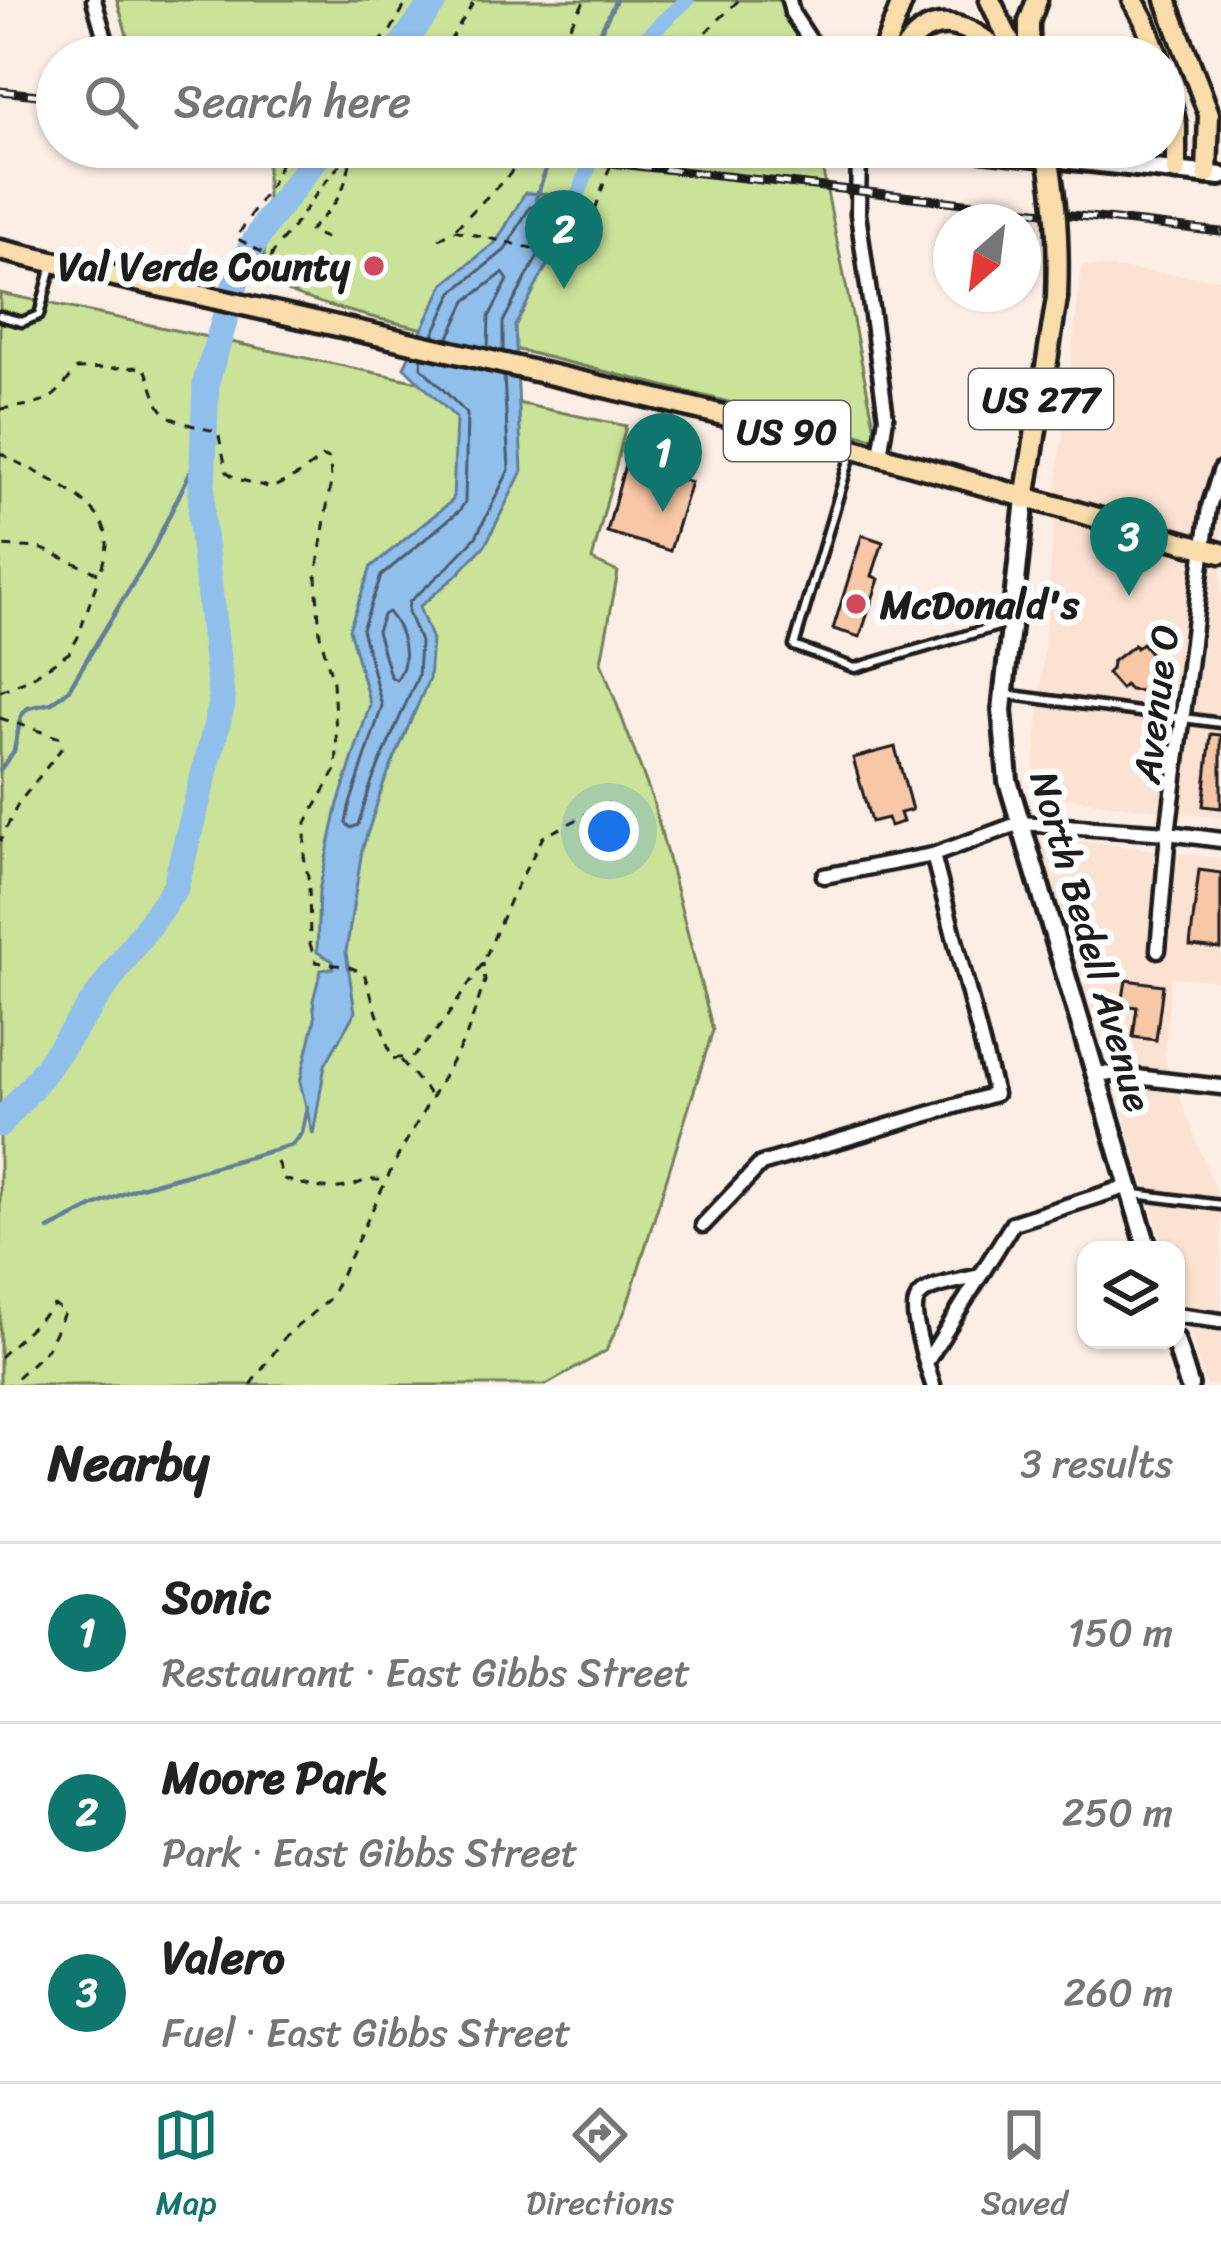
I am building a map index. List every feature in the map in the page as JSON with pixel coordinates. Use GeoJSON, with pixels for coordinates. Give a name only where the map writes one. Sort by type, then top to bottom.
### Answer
{"type":"FeatureCollection","features":[{"type":"Feature","properties":{"kind":"main road"},"geometry":{"type":"LineString","coordinates":[[889,36],[903,0]]}},
{"type":"Feature","properties":{"kind":"main road"},"geometry":{"type":"LineString","coordinates":[[990,0],[1008,36]]}},
{"type":"Feature","properties":{"kind":"main road"},"geometry":{"type":"LineString","coordinates":[[1029,36],[1036,0]]}},
{"type":"Feature","properties":{"kind":"main road"},"geometry":{"type":"LineString","coordinates":[[1133,0],[1150,36]]}},
{"type":"Feature","properties":{"kind":"main road"},"geometry":{"type":"LineString","coordinates":[[1166,0],[1180,36]]}},
{"type":"Feature","properties":{"kind":"main road"},"geometry":{"type":"LineString","coordinates":[[915,36],[939,26],[963,26],[982,36]]}},
{"type":"Feature","properties":{"kind":"main road"},"geometry":{"type":"LineString","coordinates":[[1148,168],[1214,175],[1215,122],[1185,47]]}},
{"type":"Feature","properties":{"kind":"main road","name":"North Bedell Avenue"},"geometry":{"type":"LineString","coordinates":[[1051,168],[1059,252],[1057,298],[1025,500],[1002,710],[1008,781],[1145,1241]]}},
{"type":"Feature","properties":{"kind":"main road","name":"US 90"},"geometry":{"type":"LineString","coordinates":[[0,250],[694,408],[1213,551]]}},
{"type":"Feature","properties":{"kind":"main road"},"geometry":{"type":"LineString","coordinates":[[1178,1349],[1189,1385]]}},
{"type":"Feature","properties":{"kind":"street"},"geometry":{"type":"LineString","coordinates":[[94,0],[104,36]]}},
{"type":"Feature","properties":{"kind":"street"},"geometry":{"type":"LineString","coordinates":[[789,0],[807,36]]}},
{"type":"Feature","properties":{"kind":"street"},"geometry":{"type":"LineString","coordinates":[[859,168],[858,214],[886,417],[880,456]]}},
{"type":"Feature","properties":{"kind":"street","name":"Avenue O"},"geometry":{"type":"LineString","coordinates":[[1158,950],[1183,718],[1213,551],[1209,507],[1221,469]]}},
{"type":"Feature","properties":{"kind":"street"},"geometry":{"type":"LineString","coordinates":[[824,876],[933,855],[1021,823],[1221,840]]}},
{"type":"Feature","properties":{"kind":"street"},"geometry":{"type":"LineString","coordinates":[[703,1225],[761,1164],[995,1094],[933,855]]}},
{"type":"Feature","properties":{"kind":"street"},"geometry":{"type":"LineString","coordinates":[[1094,1072],[1221,1087]]}},
{"type":"Feature","properties":{"kind":"street"},"geometry":{"type":"LineString","coordinates":[[926,1363],[1013,1223],[1130,1190]]}},
{"type":"Feature","properties":{"kind":"street"},"geometry":{"type":"LineString","coordinates":[[933,1385],[912,1311],[917,1298],[932,1287],[980,1276]]}},
{"type":"Feature","properties":{"kind":"street"},"geometry":{"type":"LineString","coordinates":[[1185,1316],[1221,1321]]}},
{"type":"Feature","properties":{"kind":"lane"},"geometry":{"type":"LineString","coordinates":[[0,316],[22,322],[38,315],[53,262]]}},
{"type":"Feature","properties":{"kind":"lane"},"geometry":{"type":"LineString","coordinates":[[853,449],[794,646],[855,668],[1012,622]]}},
{"type":"Feature","properties":{"kind":"lane"},"geometry":{"type":"LineString","coordinates":[[1004,694],[1221,723]]}},
{"type":"Feature","properties":{"kind":"lane"},"geometry":{"type":"LineString","coordinates":[[1130,1190],[1221,1205]]}},
{"type":"Feature","properties":{"kind":"path"},"geometry":{"type":"LineString","coordinates":[[386,36],[408,0]]}},
{"type":"Feature","properties":{"kind":"path"},"geometry":{"type":"LineString","coordinates":[[453,36],[475,0]]}},
{"type":"Feature","properties":{"kind":"path"},"geometry":{"type":"LineString","coordinates":[[564,36],[585,0]]}},
{"type":"Feature","properties":{"kind":"path"},"geometry":{"type":"LineString","coordinates":[[702,36],[739,0]]}},
{"type":"Feature","properties":{"kind":"path"},"geometry":{"type":"LineString","coordinates":[[279,168],[236,238],[271,257],[339,168]]}},
{"type":"Feature","properties":{"kind":"path"},"geometry":{"type":"LineString","coordinates":[[332,241],[309,231],[337,202],[349,168]]}},
{"type":"Feature","properties":{"kind":"path"},"geometry":{"type":"LineString","coordinates":[[439,239],[454,230],[513,168]]}},
{"type":"Feature","properties":{"kind":"path"},"geometry":{"type":"LineString","coordinates":[[454,230],[579,259],[610,168]]}},
{"type":"Feature","properties":{"kind":"path"},"geometry":{"type":"LineString","coordinates":[[0,409],[56,398],[76,369],[144,367],[169,417],[218,432],[227,472],[237,479],[272,488],[322,457],[331,459],[316,577],[320,634],[333,682],[338,750],[336,770],[306,823],[310,944],[316,962],[364,974],[392,1059],[414,1056],[442,1024],[483,963],[543,837],[617,799]]}},
{"type":"Feature","properties":{"kind":"path"},"geometry":{"type":"LineString","coordinates":[[0,453],[92,508],[103,522],[108,542],[69,653],[0,691]]}},
{"type":"Feature","properties":{"kind":"path"},"geometry":{"type":"LineString","coordinates":[[0,546],[40,548],[100,574]]}},
{"type":"Feature","properties":{"kind":"path"},"geometry":{"type":"LineString","coordinates":[[0,718],[60,738],[62,749],[18,804],[0,841]]}},
{"type":"Feature","properties":{"kind":"path"},"geometry":{"type":"LineString","coordinates":[[251,1385],[285,1337],[330,1298],[430,1095],[466,1037],[485,981],[483,963]]}},
{"type":"Feature","properties":{"kind":"path"},"geometry":{"type":"LineString","coordinates":[[401,1060],[430,1095]]}},
{"type":"Feature","properties":{"kind":"path"},"geometry":{"type":"LineString","coordinates":[[277,1162],[284,1179],[309,1187],[346,1187],[367,1178],[386,1181]]}},
{"type":"Feature","properties":{"kind":"path"},"geometry":{"type":"LineString","coordinates":[[0,1358],[54,1305],[65,1311],[47,1348],[10,1385]]}},
{"type":"Feature","properties":{"kind":"shaded area"},"geometry":{"type":"Polygon","coordinates":[[[1082,265],[1221,279],[1221,818],[1032,794],[1058,470],[1082,265]]]}},
{"type":"Feature","properties":{"kind":"shaded area"},"geometry":{"type":"Polygon","coordinates":[[[1038,836],[1221,858],[1221,981],[1171,977],[1165,1060],[1221,1204],[1221,1385],[1206,1385],[1185,1316],[1185,1241],[1162,1241],[1038,836]]]}},
{"type":"Feature","properties":{"kind":"green space"},"geometry":{"type":"Polygon","coordinates":[[[117,0],[787,0],[801,36],[127,36],[117,0]]]}},
{"type":"Feature","properties":{"kind":"green space"},"geometry":{"type":"Polygon","coordinates":[[[267,168],[822,168],[877,439],[291,293],[262,281],[267,168]]]}},
{"type":"Feature","properties":{"kind":"green space"},"geometry":{"type":"Polygon","coordinates":[[[0,293],[626,426],[592,560],[618,572],[601,662],[653,801],[713,1030],[626,1309],[606,1351],[546,1385],[0,1385],[0,293]]]}},
{"type":"Feature","properties":{"kind":"water"},"geometry":{"type":"Polygon","coordinates":[[[525,193],[571,194],[562,237],[515,326],[522,471],[486,544],[419,607],[432,640],[429,679],[383,785],[362,850],[346,952],[355,1012],[325,1065],[313,1135],[300,1082],[321,970],[333,968],[333,961],[317,952],[319,891],[338,804],[370,704],[349,629],[371,567],[453,500],[456,418],[404,367],[444,284],[497,241],[525,193]]]}},
{"type":"Feature","properties":{"kind":"building"},"geometry":{"type":"Polygon","coordinates":[[[626,461],[691,482],[670,551],[607,532],[626,461]]]}},
{"type":"Feature","properties":{"kind":"building","name":"McDonald's"},"geometry":{"type":"Polygon","coordinates":[[[862,535],[883,542],[872,576],[879,579],[860,637],[833,629],[862,535]]]}},
{"type":"Feature","properties":{"kind":"building"},"geometry":{"type":"Polygon","coordinates":[[[1142,643],[1165,671],[1140,691],[1125,685],[1121,689],[1107,673],[1112,662],[1142,643]]]}},
{"type":"Feature","properties":{"kind":"building"},"geometry":{"type":"Polygon","coordinates":[[[1211,734],[1221,735],[1221,808],[1203,806],[1211,734]]]}},
{"type":"Feature","properties":{"kind":"building"},"geometry":{"type":"Polygon","coordinates":[[[895,747],[912,810],[900,813],[903,822],[890,826],[887,818],[871,822],[853,758],[895,747]]]}},
{"type":"Feature","properties":{"kind":"building"},"geometry":{"type":"Polygon","coordinates":[[[1199,870],[1221,873],[1221,949],[1190,946],[1199,870]]]}},
{"type":"Feature","properties":{"kind":"building"},"geometry":{"type":"Polygon","coordinates":[[[1126,980],[1163,985],[1156,1040],[1133,1037],[1137,1007],[1122,1005],[1126,980]]]}},
{"type":"Feature","properties":{"kind":"waterway"},"geometry":{"type":"LineString","coordinates":[[408,36],[435,0]]}},
{"type":"Feature","properties":{"kind":"waterway"},"geometry":{"type":"LineString","coordinates":[[598,36],[616,0]]}},
{"type":"Feature","properties":{"kind":"waterway"},"geometry":{"type":"LineString","coordinates":[[648,36],[687,0]]}},
{"type":"Feature","properties":{"kind":"waterway"},"geometry":{"type":"LineString","coordinates":[[0,1124],[36,1082],[175,888],[222,704],[201,517],[206,382],[241,265],[308,168]]}},
{"type":"Feature","properties":{"kind":"waterway"},"geometry":{"type":"LineString","coordinates":[[536,199],[546,168]]}},
{"type":"Feature","properties":{"kind":"waterway"},"geometry":{"type":"LineString","coordinates":[[554,215],[578,195],[589,168]]}},
{"type":"Feature","properties":{"kind":"waterway"},"geometry":{"type":"LineString","coordinates":[[0,770],[14,751],[21,716],[28,708],[52,703],[69,689],[151,553],[203,446]]}},
{"type":"Feature","properties":{"kind":"waterway"},"geometry":{"type":"LineString","coordinates":[[49,1229],[137,1188],[292,1145],[302,1133],[307,1107]]}},
{"type":"Feature","properties":{"kind":"railway"},"geometry":{"type":"LineString","coordinates":[[0,91],[36,95]]}},
{"type":"Feature","properties":{"kind":"railway"},"geometry":{"type":"LineString","coordinates":[[655,168],[1221,232]]}},
{"type":"Feature","properties":{"kind":"place","name":"Val Verde County"},"geometry":{"type":"Point","coordinates":[374,266]}},
{"type":"Feature","properties":{"kind":"place","name":"Moore Park"},"geometry":{"type":"Point","coordinates":[564,289]}},
{"type":"Feature","properties":{"kind":"place","name":"Sonic"},"geometry":{"type":"Point","coordinates":[663,512]}},
{"type":"Feature","properties":{"kind":"place","name":"Valero"},"geometry":{"type":"Point","coordinates":[1129,596]}},
{"type":"Feature","properties":{"kind":"place","name":"McDonald's"},"geometry":{"type":"Point","coordinates":[856,604]}}]}
